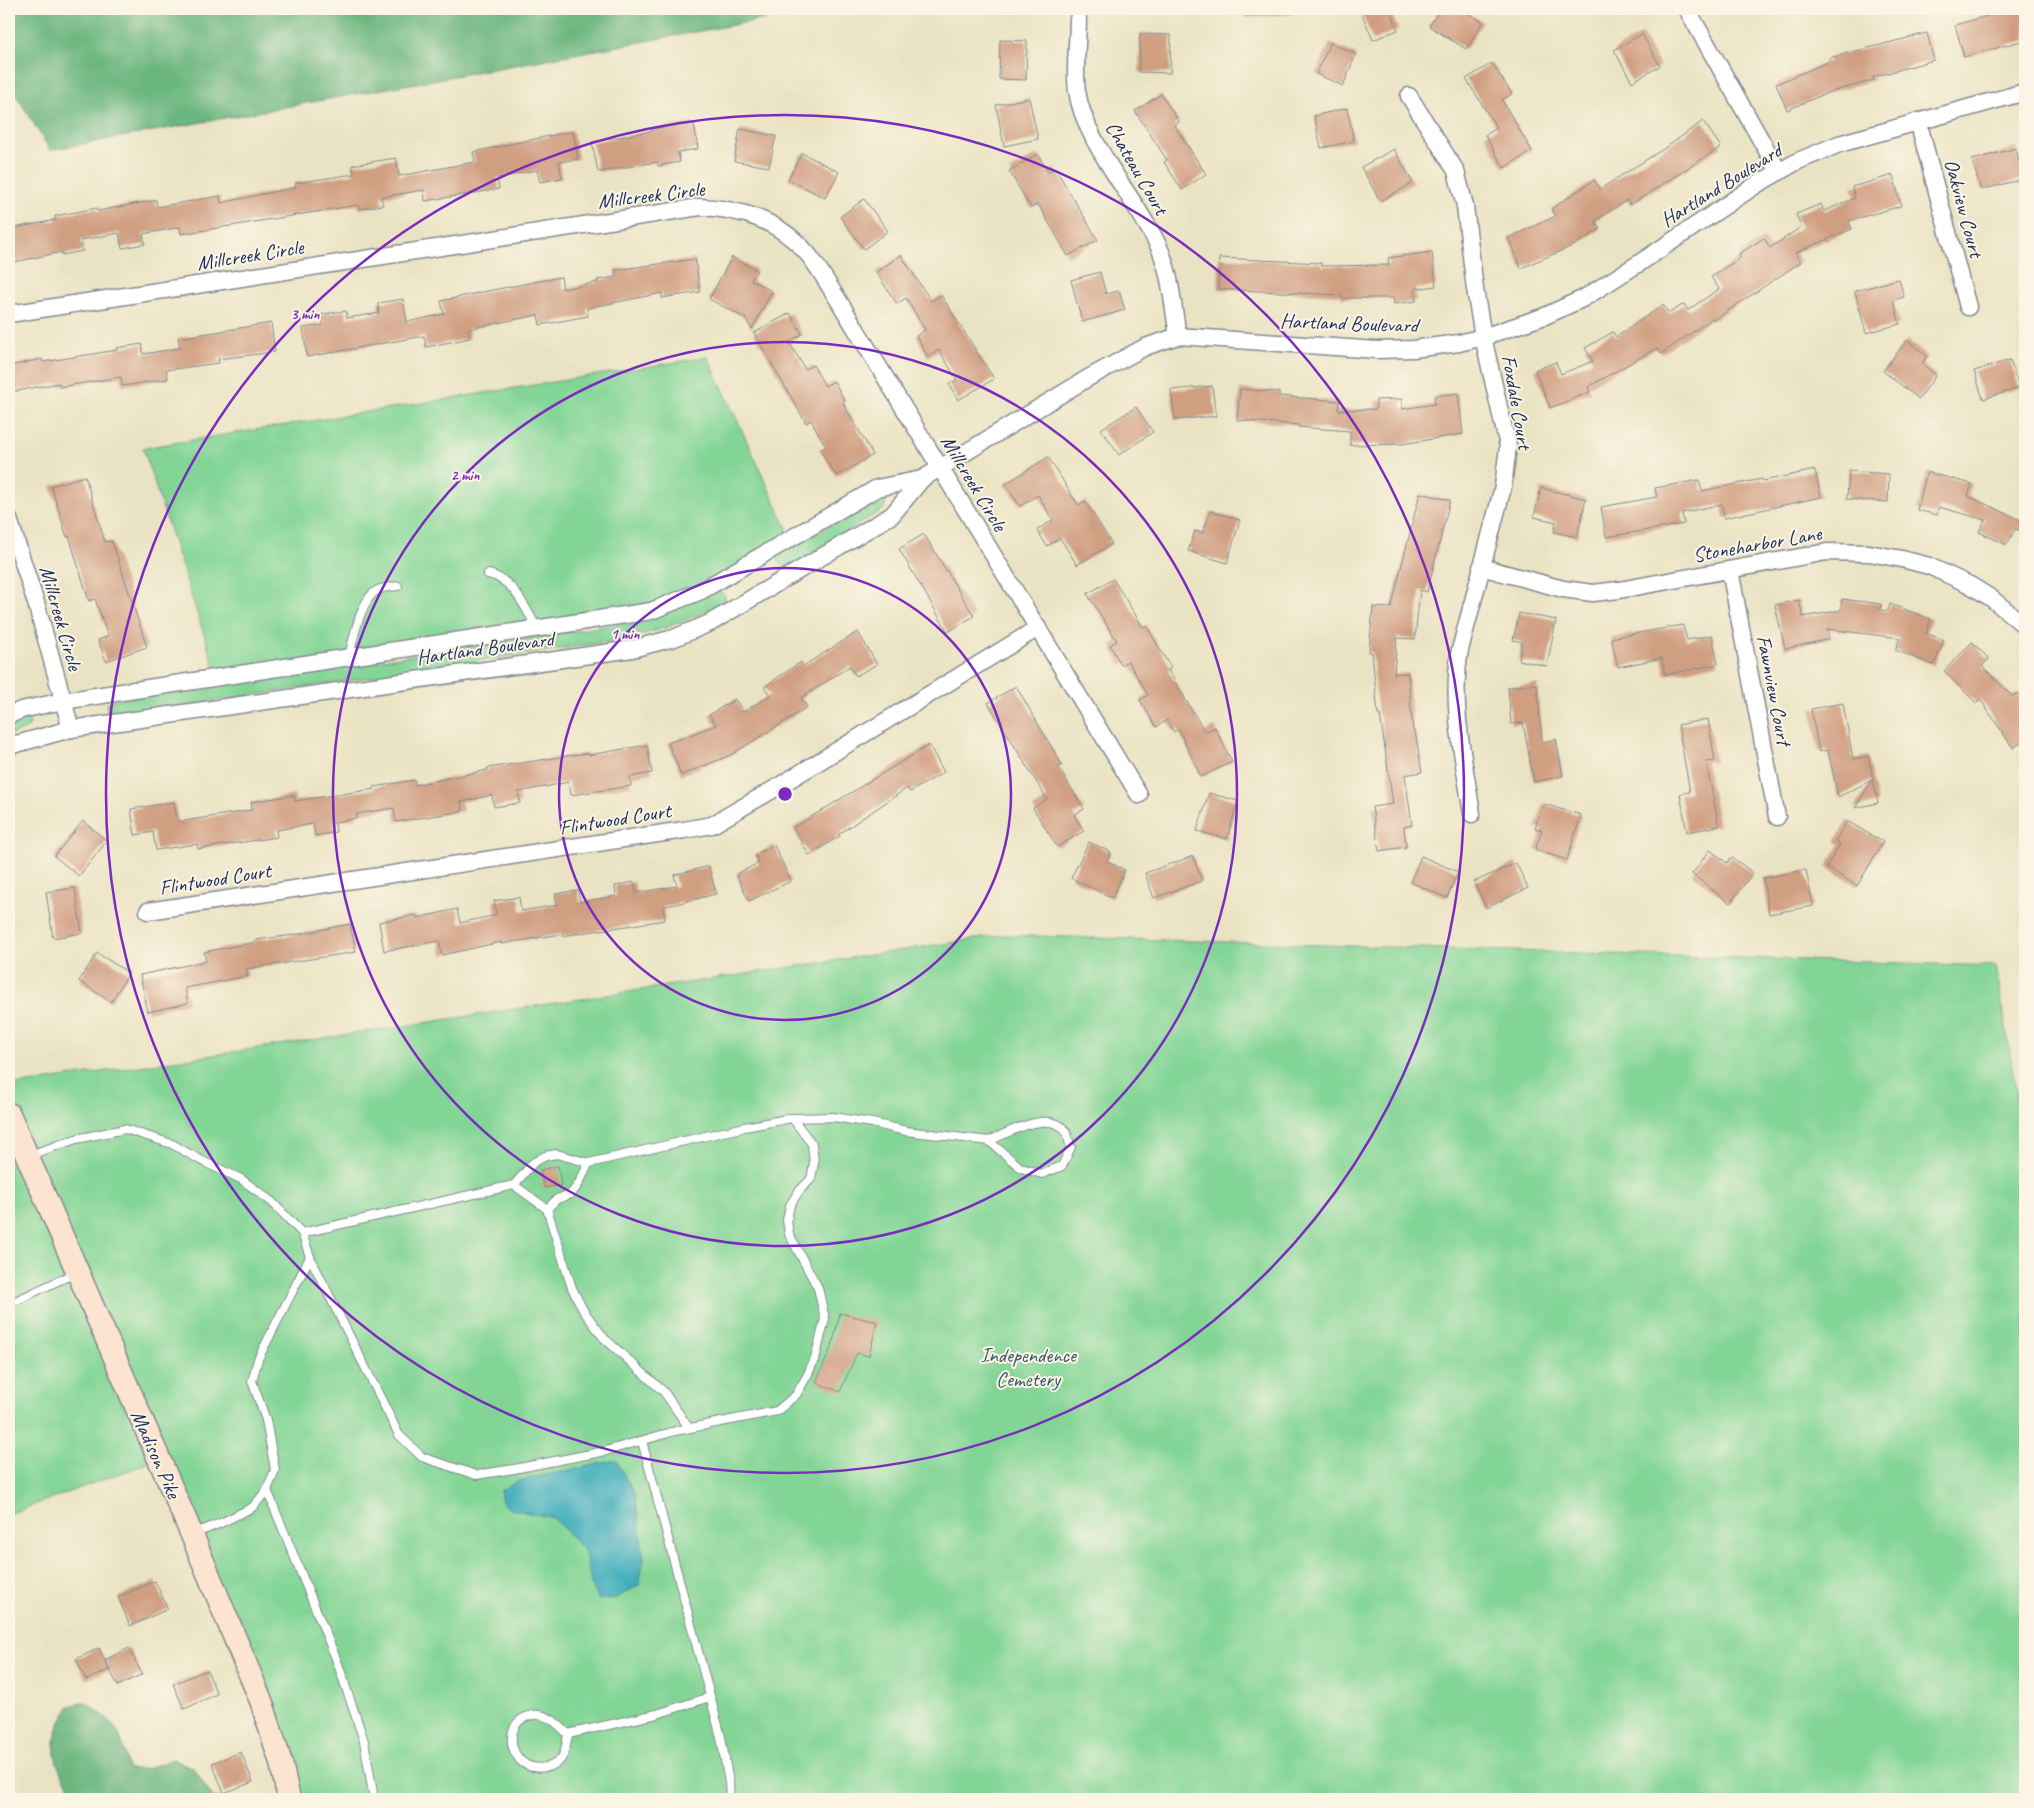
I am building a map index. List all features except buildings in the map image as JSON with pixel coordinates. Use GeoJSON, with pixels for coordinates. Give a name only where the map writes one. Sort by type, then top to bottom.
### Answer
{"type":"FeatureCollection","features":[{"type":"Feature","properties":{"kind":"main road","name":"Madison Pike"},"geometry":{"type":"LineString","coordinates":[[9,1114],[192,1534],[262,1703],[281,1763],[289,1799]]}},
{"type":"Feature","properties":{"kind":"street"},"geometry":{"type":"LineString","coordinates":[[1687,9],[1779,172]]}},
{"type":"Feature","properties":{"kind":"street","name":"Chateau Court"},"geometry":{"type":"LineString","coordinates":[[1078,19],[1077,91],[1083,113],[1092,134],[1159,247],[1167,272],[1178,336]]}},
{"type":"Feature","properties":{"kind":"street","name":"Hartland Boulevard"},"geometry":{"type":"LineString","coordinates":[[9,715],[21,710],[63,701],[651,611],[701,591],[877,488],[922,479],[1088,378],[1145,348],[1178,336],[1377,350],[1413,349],[1459,343],[1483,337],[1545,316],[1584,298],[1756,185],[1798,161],[1839,144],[2025,92]]}},
{"type":"Feature","properties":{"kind":"street","name":"Foxdale Court"},"geometry":{"type":"LineString","coordinates":[[1409,96],[1456,171],[1465,206],[1483,337],[1508,446],[1503,487],[1460,650],[1456,674],[1456,697],[1472,814]]}},
{"type":"Feature","properties":{"kind":"street","name":"Oakview Court"},"geometry":{"type":"LineString","coordinates":[[1918,121],[1968,307]]}},
{"type":"Feature","properties":{"kind":"street","name":"Millcreek Circle"},"geometry":{"type":"LineString","coordinates":[[9,314],[700,207],[726,208],[752,215],[785,233],[807,253],[837,298],[1139,795]]}},
{"type":"Feature","properties":{"kind":"street","name":"Hartland Boulevard"},"geometry":{"type":"LineString","coordinates":[[9,746],[71,730],[632,649],[674,638],[710,623],[892,515],[922,479]]}},
{"type":"Feature","properties":{"kind":"street","name":"Millcreek Circle"},"geometry":{"type":"LineString","coordinates":[[9,519],[36,603],[71,730]]}},
{"type":"Feature","properties":{"kind":"street","name":"Stoneharbor Lane"},"geometry":{"type":"LineString","coordinates":[[1482,567],[1563,589],[1593,593],[1619,590],[1827,552],[1869,553],[1929,566],[1970,585],[1991,598],[2025,626]]}},
{"type":"Feature","properties":{"kind":"street","name":"Fawnview Court"},"geometry":{"type":"LineString","coordinates":[[1730,570],[1777,817]]}},
{"type":"Feature","properties":{"kind":"street","name":"Flintwood Court"},"geometry":{"type":"LineString","coordinates":[[148,911],[664,833],[712,824],[774,789],[1038,628]]}},
{"type":"Feature","properties":{"kind":"lane"},"geometry":{"type":"LineString","coordinates":[[488,574],[501,578],[517,593],[537,628]]}},
{"type":"Feature","properties":{"kind":"lane"},"geometry":{"type":"LineString","coordinates":[[349,657],[356,630],[368,598],[378,590],[398,586]]}},
{"type":"Feature","properties":{"kind":"lane"},"geometry":{"type":"LineString","coordinates":[[302,1233],[514,1186],[533,1163],[545,1156],[557,1154],[588,1163],[792,1118],[833,1117],[906,1131],[988,1141],[1035,1122],[1054,1124],[1065,1131],[1071,1147],[1062,1166],[1042,1174],[1021,1168],[988,1141]]}},
{"type":"Feature","properties":{"kind":"lane"},"geometry":{"type":"LineString","coordinates":[[27,1157],[76,1139],[125,1129],[172,1144],[202,1161],[241,1179],[272,1202],[302,1233],[310,1257],[399,1434],[422,1457],[476,1474],[514,1469],[596,1453],[688,1428],[777,1411],[796,1395],[816,1355],[825,1319],[818,1288],[789,1234],[787,1220],[790,1205],[799,1191],[811,1179],[814,1163],[812,1144],[792,1118]]}},
{"type":"Feature","properties":{"kind":"lane"},"geometry":{"type":"LineString","coordinates":[[547,1209],[557,1200],[570,1194],[578,1185],[588,1163]]}},
{"type":"Feature","properties":{"kind":"lane"},"geometry":{"type":"LineString","coordinates":[[514,1186],[547,1209],[572,1288],[584,1310],[604,1338],[664,1392],[688,1428]]}},
{"type":"Feature","properties":{"kind":"lane"},"geometry":{"type":"LineString","coordinates":[[192,1534],[221,1523],[253,1506],[267,1490],[275,1470],[266,1420],[252,1381],[258,1359],[310,1257]]}},
{"type":"Feature","properties":{"kind":"lane"},"geometry":{"type":"LineString","coordinates":[[9,1304],[77,1272]]}},
{"type":"Feature","properties":{"kind":"lane"},"geometry":{"type":"LineString","coordinates":[[642,1440],[721,1737],[730,1799]]}},
{"type":"Feature","properties":{"kind":"lane"},"geometry":{"type":"LineString","coordinates":[[267,1490],[338,1661],[364,1741],[374,1799]]}},
{"type":"Feature","properties":{"kind":"lane"},"geometry":{"type":"LineString","coordinates":[[568,1734],[657,1714],[710,1696]]}},
{"type":"Feature","properties":{"kind":"lane"},"geometry":{"type":"LineString","coordinates":[[537,1713],[554,1720],[568,1734],[566,1749],[558,1762],[544,1768],[530,1767],[519,1760],[512,1744],[513,1729],[520,1718],[537,1713]]}},
{"type":"Feature","properties":{"kind":"green space"},"geometry":{"type":"Polygon","coordinates":[[[9,9],[821,9],[50,150],[9,83],[9,9]]]}},
{"type":"Feature","properties":{"kind":"green space"},"geometry":{"type":"Polygon","coordinates":[[[1239,9],[1296,9],[1293,13],[1246,17],[1239,9]]]}},
{"type":"Feature","properties":{"kind":"green space"},"geometry":{"type":"Polygon","coordinates":[[[708,357],[791,537],[651,611],[218,677],[143,448],[708,357]]]}},
{"type":"Feature","properties":{"kind":"green space"},"geometry":{"type":"Polygon","coordinates":[[[884,495],[887,498],[884,509],[788,567],[779,563],[778,558],[780,556],[878,496],[884,495]]]}},
{"type":"Feature","properties":{"kind":"green space"},"geometry":{"type":"Polygon","coordinates":[[[718,591],[723,593],[725,597],[725,603],[722,605],[665,628],[625,639],[115,716],[106,712],[107,704],[113,700],[621,624],[718,591]]]}},
{"type":"Feature","properties":{"kind":"green space"},"geometry":{"type":"Polygon","coordinates":[[[26,716],[30,723],[29,727],[9,736],[9,721],[26,716]]]}},
{"type":"Feature","properties":{"kind":"green space","name":"Independence Cemetery"},"geometry":{"type":"Polygon","coordinates":[[[1002,935],[1996,966],[2025,1146],[2025,1799],[289,1799],[159,1459],[9,1514],[9,1086],[1002,935]]]}},
{"type":"Feature","properties":{"kind":"green space"},"geometry":{"type":"Polygon","coordinates":[[[85,1702],[105,1717],[116,1729],[123,1745],[128,1769],[145,1769],[173,1759],[194,1768],[212,1797],[223,1799],[85,1799],[71,1787],[60,1771],[55,1754],[55,1745],[58,1728],[69,1706],[85,1702]]]}},
{"type":"Feature","properties":{"kind":"water"},"geometry":{"type":"Polygon","coordinates":[[[616,1460],[635,1495],[644,1559],[639,1585],[616,1598],[599,1600],[592,1588],[585,1552],[554,1518],[510,1509],[502,1502],[500,1491],[518,1481],[616,1460]]]}}]}
